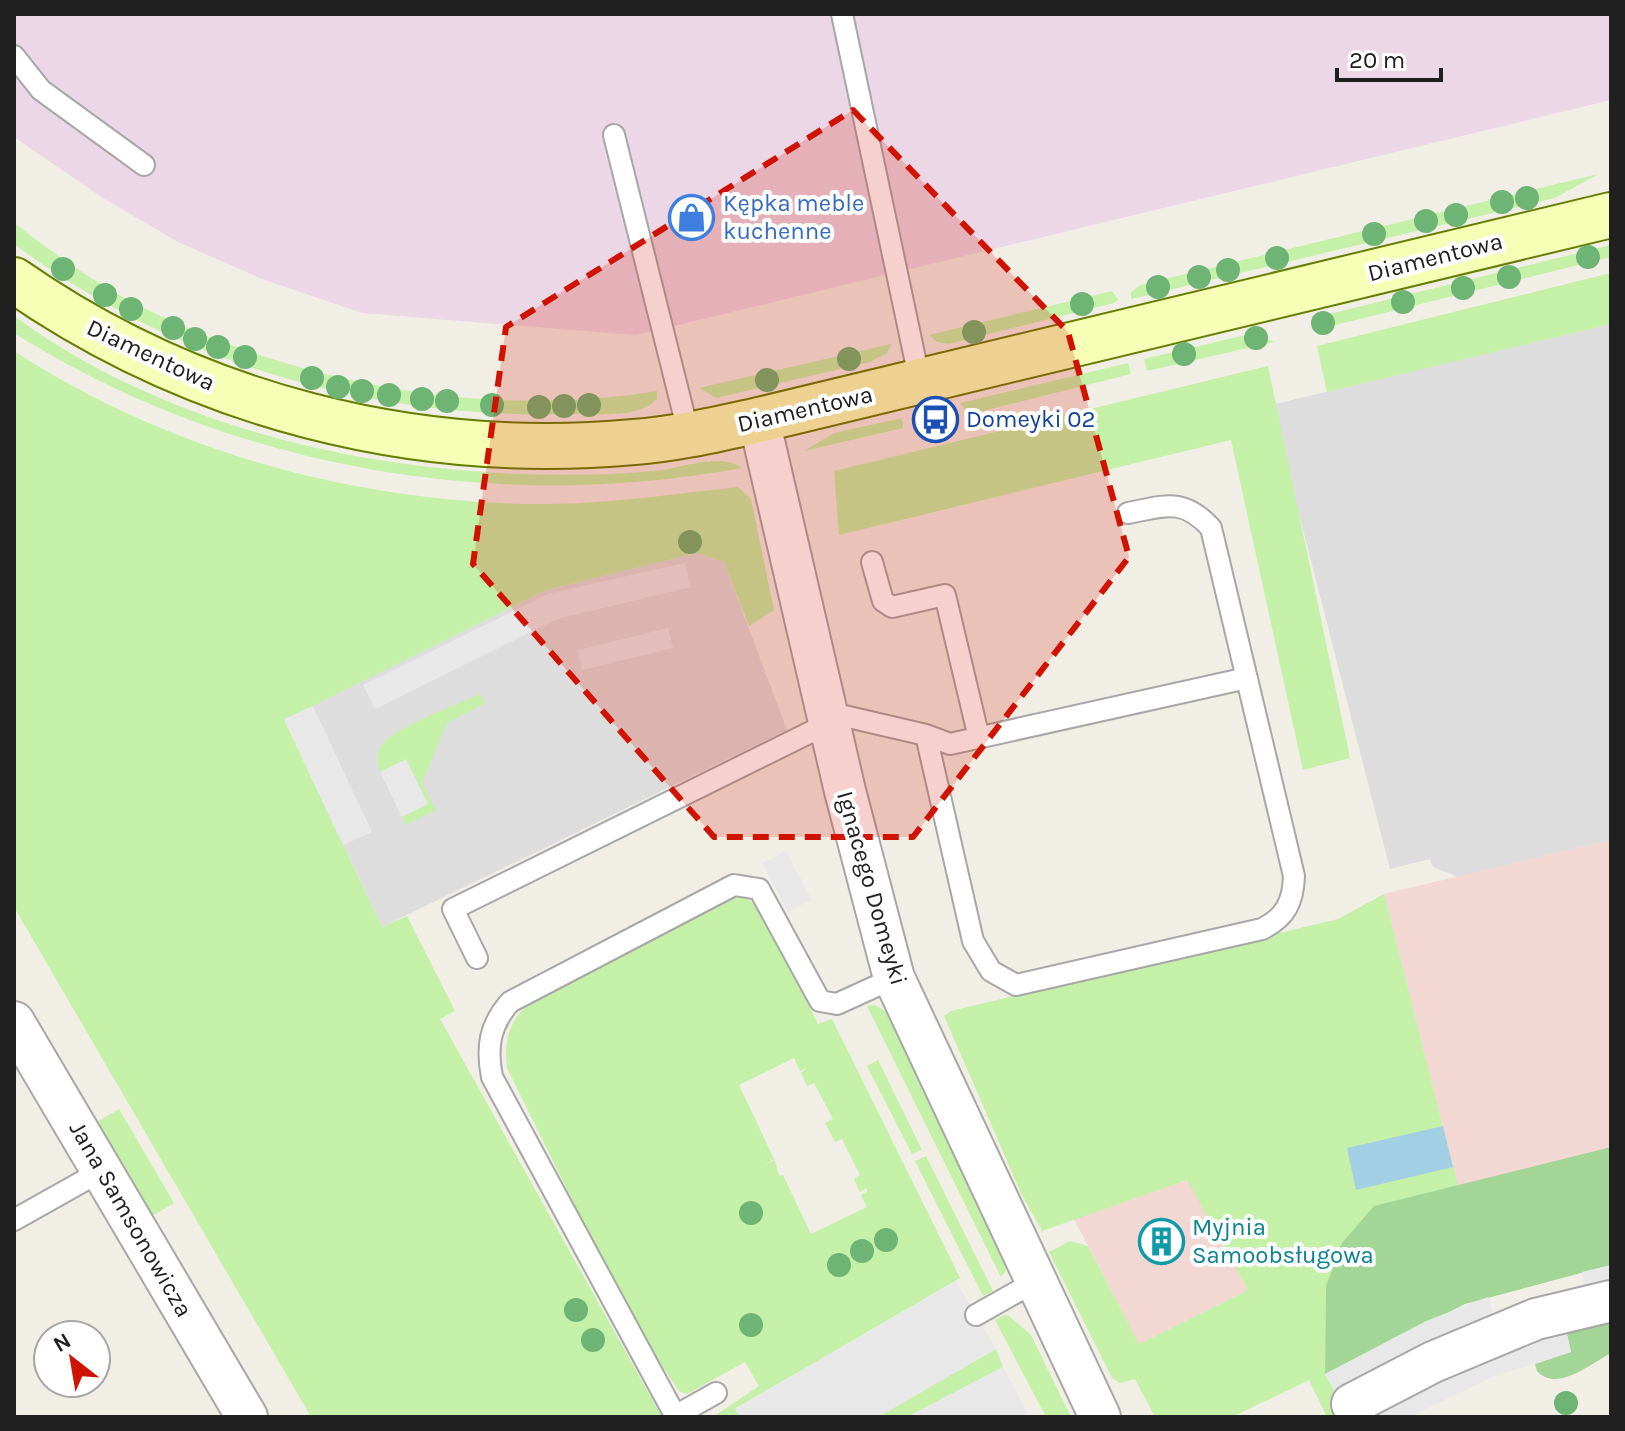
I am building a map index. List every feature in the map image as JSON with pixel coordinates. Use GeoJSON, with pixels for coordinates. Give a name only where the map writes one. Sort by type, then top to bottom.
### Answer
{"type":"FeatureCollection","features":[{"type":"Feature","properties":{"kind":"street","name":"Diamentowa"},"geometry":{"type":"LineString","coordinates":[[14,280],[94,331],[176,372],[284,410],[342,425],[455,442],[499,445],[634,442],[689,435],[759,420],[1611,215]]}},
{"type":"Feature","properties":{"kind":"street","name":"Ignacego Domeyki"},"geometry":{"type":"LineString","coordinates":[[759,420],[828,717],[894,978],[1100,1417]]}},
{"type":"Feature","properties":{"kind":"street","name":"Jana Samsonowicza"},"geometry":{"type":"LineString","coordinates":[[14,1022],[247,1417]]}},
{"type":"Feature","properties":{"kind":"street"},"geometry":{"type":"LineString","coordinates":[[1352,1404],[1433,1362],[1536,1319],[1611,1301]]}},
{"type":"Feature","properties":{"kind":"lane"},"geometry":{"type":"LineString","coordinates":[[842,14],[920,382]]}},
{"type":"Feature","properties":{"kind":"lane"},"geometry":{"type":"LineString","coordinates":[[14,56],[41,90],[144,165]]}},
{"type":"Feature","properties":{"kind":"lane"},"geometry":{"type":"LineString","coordinates":[[614,135],[689,435]]}},
{"type":"Feature","properties":{"kind":"lane"},"geometry":{"type":"LineString","coordinates":[[926,735],[973,941],[991,971],[1016,985],[1262,929],[1286,911],[1293,896],[1294,876],[1211,528],[1191,510],[1179,505],[1128,513]]}},
{"type":"Feature","properties":{"kind":"lane"},"geometry":{"type":"LineString","coordinates":[[872,562],[883,601],[892,607],[945,595],[979,738]]}},
{"type":"Feature","properties":{"kind":"lane"},"geometry":{"type":"LineString","coordinates":[[477,958],[453,909],[828,717],[926,735],[950,744],[1247,678]]}},
{"type":"Feature","properties":{"kind":"lane"},"geometry":{"type":"LineString","coordinates":[[716,1393],[676,1416],[492,1077],[488,1057],[490,1035],[497,1017],[510,1002],[734,885],[747,884],[759,889],[817,997],[825,1004],[837,1004],[894,978]]}},
{"type":"Feature","properties":{"kind":"lane"},"geometry":{"type":"LineString","coordinates":[[14,1220],[103,1170]]}},
{"type":"Feature","properties":{"kind":"lane"},"geometry":{"type":"LineString","coordinates":[[976,1315],[1036,1281]]}},
{"type":"Feature","properties":{"kind":"highlighted area"},"geometry":{"type":"Polygon","coordinates":[[[853,110],[1068,332],[1129,557],[913,837],[714,837],[473,564],[506,327],[853,110]]]}},
{"type":"Feature","properties":{"kind":"shaded area"},"geometry":{"type":"Polygon","coordinates":[[[14,14],[1611,14],[1611,100],[636,335],[362,313],[262,279],[178,242],[103,198],[14,137],[14,14]]]}},
{"type":"Feature","properties":{"kind":"shaded area"},"geometry":{"type":"Polygon","coordinates":[[[1611,324],[1611,840],[1458,877],[1433,867],[1430,859],[1390,869],[1271,405],[1611,324]]]}},
{"type":"Feature","properties":{"kind":"shaded area"},"geometry":{"type":"Polygon","coordinates":[[[697,553],[724,562],[787,730],[382,927],[284,719],[546,590],[697,553]]]}},
{"type":"Feature","properties":{"kind":"shaded area"},"geometry":{"type":"Polygon","coordinates":[[[685,563],[691,587],[557,619],[375,709],[363,685],[548,594],[685,563]]]}},
{"type":"Feature","properties":{"kind":"shaded area"},"geometry":{"type":"Polygon","coordinates":[[[668,628],[673,648],[582,670],[578,650],[668,628]]]}},
{"type":"Feature","properties":{"kind":"shaded area"},"geometry":{"type":"Polygon","coordinates":[[[313,706],[372,832],[343,845],[284,719],[313,706]]]}},
{"type":"Feature","properties":{"kind":"shaded area"},"geometry":{"type":"Polygon","coordinates":[[[406,759],[428,804],[402,817],[380,772],[406,759]]]}},
{"type":"Feature","properties":{"kind":"shaded area"},"geometry":{"type":"Polygon","coordinates":[[[1611,840],[1611,1147],[1458,1186],[1384,894],[1611,840]]]}},
{"type":"Feature","properties":{"kind":"shaded area"},"geometry":{"type":"Polygon","coordinates":[[[786,851],[812,900],[788,912],[762,863],[786,851]]]}},
{"type":"Feature","properties":{"kind":"shaded area"},"geometry":{"type":"Polygon","coordinates":[[[1188,1180],[1248,1290],[1139,1344],[1073,1217],[1188,1180]]]}},
{"type":"Feature","properties":{"kind":"shaded area"},"geometry":{"type":"Polygon","coordinates":[[[1611,1265],[1611,1292],[1587,1297],[1582,1272],[1611,1265]]]}},
{"type":"Feature","properties":{"kind":"shaded area"},"geometry":{"type":"Polygon","coordinates":[[[956,1281],[996,1349],[878,1417],[740,1417],[735,1409],[956,1281]]]}},
{"type":"Feature","properties":{"kind":"shaded area"},"geometry":{"type":"Polygon","coordinates":[[[1488,1297],[1495,1319],[1337,1396],[1325,1374],[1426,1321],[1488,1297]]]}},
{"type":"Feature","properties":{"kind":"shaded area"},"geometry":{"type":"Polygon","coordinates":[[[1566,1330],[1571,1352],[1492,1377],[1410,1417],[1358,1417],[1456,1367],[1566,1330]]]}},
{"type":"Feature","properties":{"kind":"shaded area"},"geometry":{"type":"Polygon","coordinates":[[[1003,1367],[1029,1417],[907,1417],[1003,1367]]]}},
{"type":"Feature","properties":{"kind":"green space"},"geometry":{"type":"Polygon","coordinates":[[[1598,174],[1555,198],[1131,299],[1131,292],[1140,285],[1598,174]]]}},
{"type":"Feature","properties":{"kind":"green space"},"geometry":{"type":"Polygon","coordinates":[[[14,223],[81,271],[152,312],[211,338],[272,359],[399,389],[464,398],[529,401],[593,399],[657,391],[657,399],[648,406],[626,413],[491,413],[418,406],[346,394],[275,375],[206,351],[139,321],[75,285],[14,244],[14,223]]]}},
{"type":"Feature","properties":{"kind":"green space"},"geometry":{"type":"Polygon","coordinates":[[[1611,245],[1611,257],[1315,330],[1318,321],[1325,315],[1611,245]]]}},
{"type":"Feature","properties":{"kind":"green space"},"geometry":{"type":"Polygon","coordinates":[[[1611,273],[1611,324],[1327,392],[1317,346],[1611,273]]]}},
{"type":"Feature","properties":{"kind":"green space"},"geometry":{"type":"Polygon","coordinates":[[[1112,291],[1118,300],[1114,303],[949,344],[937,342],[929,335],[1112,291]]]}},
{"type":"Feature","properties":{"kind":"green space"},"geometry":{"type":"Polygon","coordinates":[[[14,316],[70,353],[191,411],[321,449],[454,470],[521,474],[637,472],[711,461],[728,462],[742,468],[648,481],[553,485],[459,481],[365,468],[273,447],[183,418],[97,379],[14,333],[14,316]]]}},
{"type":"Feature","properties":{"kind":"green space"},"geometry":{"type":"Polygon","coordinates":[[[1254,333],[1274,342],[1147,371],[1144,359],[1254,333]]]}},
{"type":"Feature","properties":{"kind":"green space"},"geometry":{"type":"Polygon","coordinates":[[[891,344],[887,353],[870,362],[716,398],[699,388],[891,344]]]}},
{"type":"Feature","properties":{"kind":"green space"},"geometry":{"type":"Polygon","coordinates":[[[14,351],[73,386],[135,417],[265,465],[333,482],[401,494],[538,504],[588,503],[738,487],[751,499],[774,610],[749,626],[724,562],[697,553],[546,590],[284,720],[382,927],[407,916],[455,1011],[440,1019],[662,1417],[311,1417],[14,907],[14,351]]]}},
{"type":"Feature","properties":{"kind":"green space"},"geometry":{"type":"Polygon","coordinates":[[[1128,363],[1131,374],[975,413],[964,409],[960,403],[1128,363]]]}},
{"type":"Feature","properties":{"kind":"green space"},"geometry":{"type":"Polygon","coordinates":[[[1268,366],[1350,758],[1303,770],[1231,440],[839,535],[834,471],[1268,366]]]}},
{"type":"Feature","properties":{"kind":"green space"},"geometry":{"type":"Polygon","coordinates":[[[902,418],[903,428],[804,451],[834,433],[902,418]]]}},
{"type":"Feature","properties":{"kind":"green space"},"geometry":{"type":"Polygon","coordinates":[[[480,694],[485,703],[447,723],[422,783],[436,810],[406,825],[402,817],[428,803],[406,759],[380,772],[378,756],[381,745],[416,722],[480,694]]]}},
{"type":"Feature","properties":{"kind":"green space"},"geometry":{"type":"Polygon","coordinates":[[[1384,894],[1458,1186],[1436,1192],[1326,1286],[1325,1374],[1350,1417],[1327,1417],[1309,1380],[1232,1417],[1155,1417],[1135,1379],[1120,1383],[1112,1378],[1049,1252],[1070,1241],[1088,1246],[1139,1344],[1248,1290],[1187,1180],[1042,1231],[1021,1193],[944,1016],[951,1011],[1338,919],[1384,894]]]}},
{"type":"Feature","properties":{"kind":"green space"},"geometry":{"type":"Polygon","coordinates":[[[727,896],[747,899],[760,907],[818,1024],[832,1019],[960,1278],[736,1408],[740,1417],[713,1417],[759,1386],[745,1362],[687,1394],[679,1391],[633,1323],[507,1068],[506,1047],[510,1029],[535,998],[727,896]],[[794,1058],[739,1085],[774,1159],[765,1165],[775,1160],[779,1176],[783,1175],[811,1234],[867,1207],[861,1195],[868,1191],[866,1188],[860,1192],[854,1179],[860,1175],[842,1139],[835,1142],[825,1123],[833,1119],[814,1083],[807,1086],[801,1073],[807,1068],[800,1071],[794,1058]]]}},
{"type":"Feature","properties":{"kind":"green space"},"geometry":{"type":"Polygon","coordinates":[[[874,1005],[889,1013],[1002,1250],[1006,1270],[1001,1277],[867,1006],[874,1005]]]}},
{"type":"Feature","properties":{"kind":"green space"},"geometry":{"type":"Polygon","coordinates":[[[878,1060],[922,1150],[912,1154],[867,1066],[878,1060]]]}},
{"type":"Feature","properties":{"kind":"green space"},"geometry":{"type":"Polygon","coordinates":[[[119,1109],[174,1203],[152,1216],[97,1122],[119,1109]]]}},
{"type":"Feature","properties":{"kind":"green space"},"geometry":{"type":"Polygon","coordinates":[[[1611,1147],[1611,1265],[1465,1304],[1325,1374],[1326,1286],[1342,1243],[1374,1206],[1611,1147]]]}},
{"type":"Feature","properties":{"kind":"green space"},"geometry":{"type":"Polygon","coordinates":[[[926,1156],[993,1291],[983,1296],[915,1161],[926,1156]]]}},
{"type":"Feature","properties":{"kind":"green space"},"geometry":{"type":"Polygon","coordinates":[[[1007,1314],[1031,1335],[1071,1417],[1046,1417],[995,1320],[1007,1314]]]}},
{"type":"Feature","properties":{"kind":"green space"},"geometry":{"type":"Polygon","coordinates":[[[1611,1319],[1611,1353],[1564,1378],[1545,1377],[1537,1371],[1535,1364],[1571,1352],[1566,1330],[1611,1319]]]}},
{"type":"Feature","properties":{"kind":"green space"},"geometry":{"type":"Polygon","coordinates":[[[996,1349],[1003,1367],[907,1417],[878,1417],[996,1349]]]}},
{"type":"Feature","properties":{"kind":"water"},"geometry":{"type":"Polygon","coordinates":[[[1443,1126],[1453,1167],[1356,1190],[1347,1148],[1443,1126]]]}},
{"type":"Feature","properties":{"kind":"place","name":"Kępka meble kuchenne"},"geometry":{"type":"Point","coordinates":[692,217]}},
{"type":"Feature","properties":{"kind":"place","name":"Domeyki 02"},"geometry":{"type":"Point","coordinates":[935,419]}},
{"type":"Feature","properties":{"kind":"place","name":"Myjnia Samoobsługowa"},"geometry":{"type":"Point","coordinates":[1161,1241]}}]}
